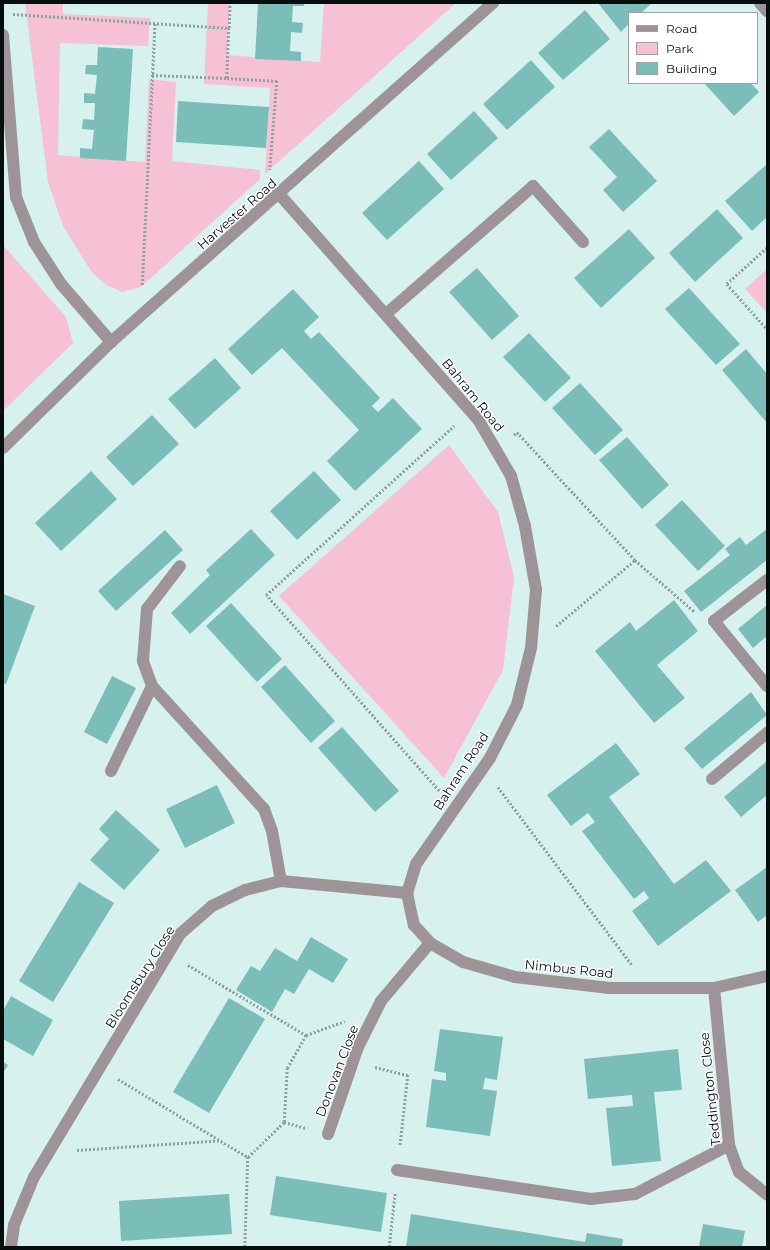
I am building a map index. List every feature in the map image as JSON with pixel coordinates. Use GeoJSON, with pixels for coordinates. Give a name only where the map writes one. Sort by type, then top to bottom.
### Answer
{"type":"FeatureCollection","features":[{"type":"Feature","properties":{"kind":"street","name":"Harvester Road"},"geometry":{"type":"LineString","coordinates":[[3,448],[111,342],[280,195],[493,3]]}},
{"type":"Feature","properties":{"kind":"street"},"geometry":{"type":"LineString","coordinates":[[760,3],[767,11]]}},
{"type":"Feature","properties":{"kind":"street"},"geometry":{"type":"LineString","coordinates":[[3,35],[16,197],[34,242],[61,284],[111,342]]}},
{"type":"Feature","properties":{"kind":"street"},"geometry":{"type":"LineString","coordinates":[[386,314],[532,186],[583,242]]}},
{"type":"Feature","properties":{"kind":"street","name":"Bahram Road"},"geometry":{"type":"LineString","coordinates":[[280,195],[471,411],[496,446],[511,476],[525,526],[536,590],[530,648],[517,705],[483,767],[416,864],[407,893]]}},
{"type":"Feature","properties":{"kind":"street"},"geometry":{"type":"LineString","coordinates":[[180,566],[147,609],[143,661],[152,686],[264,810],[272,831],[281,881]]}},
{"type":"Feature","properties":{"kind":"street"},"geometry":{"type":"LineString","coordinates":[[767,580],[714,622],[767,686]]}},
{"type":"Feature","properties":{"kind":"street"},"geometry":{"type":"LineString","coordinates":[[111,772],[152,686]]}},
{"type":"Feature","properties":{"kind":"street"},"geometry":{"type":"LineString","coordinates":[[712,779],[767,733]]}},
{"type":"Feature","properties":{"kind":"street","name":"Bloomsbury Close"},"geometry":{"type":"LineString","coordinates":[[11,1247],[14,1225],[49,1152],[180,934],[212,906],[245,890],[281,881],[407,893]]}},
{"type":"Feature","properties":{"kind":"street","name":"Nimbus Road"},"geometry":{"type":"LineString","coordinates":[[407,893],[414,925],[430,943],[463,962],[515,977],[609,988],[650,989],[714,988],[767,976]]}},
{"type":"Feature","properties":{"kind":"street","name":"Donovan Close"},"geometry":{"type":"LineString","coordinates":[[328,1134],[353,1062],[381,1001],[430,943]]}},
{"type":"Feature","properties":{"kind":"street","name":"Teddington Close"},"geometry":{"type":"LineString","coordinates":[[714,988],[729,1145],[739,1172],[767,1195]]}},
{"type":"Feature","properties":{"kind":"street"},"geometry":{"type":"LineString","coordinates":[[398,1170],[591,1199],[635,1194],[729,1145]]}},
{"type":"Feature","properties":{"kind":"path"},"geometry":{"type":"LineString","coordinates":[[227,78],[230,3]]}},
{"type":"Feature","properties":{"kind":"path"},"geometry":{"type":"LineString","coordinates":[[11,14],[228,28]]}},
{"type":"Feature","properties":{"kind":"path"},"geometry":{"type":"LineString","coordinates":[[155,23],[140,281],[155,303]]}},
{"type":"Feature","properties":{"kind":"path"},"geometry":{"type":"LineString","coordinates":[[152,74],[277,81],[269,179],[280,195]]}},
{"type":"Feature","properties":{"kind":"path"},"geometry":{"type":"LineString","coordinates":[[767,248],[727,284],[767,329]]}},
{"type":"Feature","properties":{"kind":"path"},"geometry":{"type":"LineString","coordinates":[[454,808],[266,595],[471,411]]}},
{"type":"Feature","properties":{"kind":"path"},"geometry":{"type":"LineString","coordinates":[[496,446],[517,432],[635,560],[689,609],[714,622]]}},
{"type":"Feature","properties":{"kind":"path"},"geometry":{"type":"LineString","coordinates":[[530,648],[635,560]]}},
{"type":"Feature","properties":{"kind":"path"},"geometry":{"type":"LineString","coordinates":[[483,767],[650,989]]}},
{"type":"Feature","properties":{"kind":"path"},"geometry":{"type":"LineString","coordinates":[[169,953],[306,1036]]}},
{"type":"Feature","properties":{"kind":"path"},"geometry":{"type":"LineString","coordinates":[[244,1247],[248,1157],[284,1122],[287,1068],[306,1036],[346,1021],[368,1029]]}},
{"type":"Feature","properties":{"kind":"path"},"geometry":{"type":"LineString","coordinates":[[353,1062],[408,1075],[389,1247]]}},
{"type":"Feature","properties":{"kind":"path"},"geometry":{"type":"LineString","coordinates":[[100,1068],[223,1140],[248,1157]]}},
{"type":"Feature","properties":{"kind":"path"},"geometry":{"type":"LineString","coordinates":[[284,1122],[328,1134]]}},
{"type":"Feature","properties":{"kind":"path"},"geometry":{"type":"LineString","coordinates":[[49,1152],[223,1140]]}},
{"type":"Feature","properties":{"kind":"green space"},"geometry":{"type":"Polygon","coordinates":[[[25,3],[63,3],[63,14],[150,18],[148,46],[60,43],[58,155],[145,162],[149,79],[176,82],[172,161],[260,170],[260,179],[141,287],[122,292],[106,285],[91,271],[63,226],[48,182],[25,3]]]}},
{"type":"Feature","properties":{"kind":"green space"},"geometry":{"type":"Polygon","coordinates":[[[208,3],[230,3],[227,55],[320,62],[324,3],[456,3],[265,174],[270,88],[204,84],[208,3]]]}},
{"type":"Feature","properties":{"kind":"green space"},"geometry":{"type":"Polygon","coordinates":[[[3,245],[66,317],[73,343],[3,411],[3,245]]]}},
{"type":"Feature","properties":{"kind":"green space"},"geometry":{"type":"Polygon","coordinates":[[[767,269],[767,313],[745,289],[767,269]]]}},
{"type":"Feature","properties":{"kind":"green space"},"geometry":{"type":"Polygon","coordinates":[[[449,445],[498,512],[514,577],[503,670],[444,778],[279,596],[449,445]]]}},
{"type":"Feature","properties":{"kind":"building"},"geometry":{"type":"Polygon","coordinates":[[[258,3],[304,3],[304,6],[293,6],[292,22],[303,23],[302,33],[291,32],[290,51],[301,52],[301,61],[255,59],[258,3]]]}},
{"type":"Feature","properties":{"kind":"building"},"geometry":{"type":"Polygon","coordinates":[[[598,3],[652,3],[642,12],[628,12],[628,25],[621,32],[598,3]]]}},
{"type":"Feature","properties":{"kind":"building"},"geometry":{"type":"Polygon","coordinates":[[[585,10],[610,39],[563,80],[538,53],[585,10]]]}},
{"type":"Feature","properties":{"kind":"building"},"geometry":{"type":"Polygon","coordinates":[[[98,47],[133,49],[126,161],[80,158],[80,148],[92,149],[94,130],[82,129],[83,119],[94,120],[95,103],[84,103],[84,93],[95,94],[97,75],[85,74],[86,65],[97,65],[98,47]]]}},
{"type":"Feature","properties":{"kind":"building"},"geometry":{"type":"Polygon","coordinates":[[[531,60],[555,87],[507,130],[483,104],[531,60]]]}},
{"type":"Feature","properties":{"kind":"building"},"geometry":{"type":"Polygon","coordinates":[[[705,84],[752,84],[759,92],[734,116],[705,84]]]}},
{"type":"Feature","properties":{"kind":"building"},"geometry":{"type":"Polygon","coordinates":[[[178,101],[269,107],[266,148],[176,142],[178,101]]]}},
{"type":"Feature","properties":{"kind":"building"},"geometry":{"type":"Polygon","coordinates":[[[474,111],[498,138],[451,180],[427,154],[474,111]]]}},
{"type":"Feature","properties":{"kind":"building"},"geometry":{"type":"Polygon","coordinates":[[[609,129],[657,181],[623,212],[603,190],[617,177],[589,147],[609,129]]]}},
{"type":"Feature","properties":{"kind":"building"},"geometry":{"type":"Polygon","coordinates":[[[419,161],[444,189],[387,240],[362,213],[419,161]]]}},
{"type":"Feature","properties":{"kind":"building"},"geometry":{"type":"Polygon","coordinates":[[[767,164],[767,217],[752,231],[725,201],[767,164]]]}},
{"type":"Feature","properties":{"kind":"building"},"geometry":{"type":"Polygon","coordinates":[[[717,209],[743,238],[695,282],[669,253],[717,209]]]}},
{"type":"Feature","properties":{"kind":"building"},"geometry":{"type":"Polygon","coordinates":[[[629,229],[655,258],[601,308],[574,278],[629,229]]]}},
{"type":"Feature","properties":{"kind":"building"},"geometry":{"type":"Polygon","coordinates":[[[477,268],[519,316],[492,340],[449,292],[477,268]]]}},
{"type":"Feature","properties":{"kind":"building"},"geometry":{"type":"Polygon","coordinates":[[[689,288],[740,344],[716,365],[665,309],[689,288]]]}},
{"type":"Feature","properties":{"kind":"building"},"geometry":{"type":"Polygon","coordinates":[[[293,289],[319,317],[304,331],[311,339],[319,332],[380,398],[372,406],[378,412],[393,398],[422,429],[355,491],[327,461],[359,430],[282,348],[252,375],[228,349],[293,289]]]}},
{"type":"Feature","properties":{"kind":"building"},"geometry":{"type":"Polygon","coordinates":[[[529,333],[571,378],[545,402],[503,357],[529,333]]]}},
{"type":"Feature","properties":{"kind":"building"},"geometry":{"type":"Polygon","coordinates":[[[746,349],[767,374],[767,423],[722,370],[746,349]]]}},
{"type":"Feature","properties":{"kind":"building"},"geometry":{"type":"Polygon","coordinates":[[[215,358],[241,388],[195,429],[168,399],[215,358]]]}},
{"type":"Feature","properties":{"kind":"building"},"geometry":{"type":"Polygon","coordinates":[[[580,383],[623,430],[595,455],[552,408],[580,383]]]}},
{"type":"Feature","properties":{"kind":"building"},"geometry":{"type":"Polygon","coordinates":[[[152,415],[179,444],[133,486],[106,457],[152,415]]]}},
{"type":"Feature","properties":{"kind":"building"},"geometry":{"type":"Polygon","coordinates":[[[627,437],[669,485],[642,509],[599,460],[627,437]]]}},
{"type":"Feature","properties":{"kind":"building"},"geometry":{"type":"Polygon","coordinates":[[[91,471],[117,499],[61,551],[35,523],[91,471]]]}},
{"type":"Feature","properties":{"kind":"building"},"geometry":{"type":"Polygon","coordinates":[[[314,471],[341,500],[297,540],[270,511],[314,471]]]}},
{"type":"Feature","properties":{"kind":"building"},"geometry":{"type":"Polygon","coordinates":[[[682,500],[725,546],[698,571],[655,525],[682,500]]]}},
{"type":"Feature","properties":{"kind":"building"},"geometry":{"type":"Polygon","coordinates":[[[251,529],[275,555],[190,634],[171,613],[210,575],[206,570],[251,529]]]}},
{"type":"Feature","properties":{"kind":"building"},"geometry":{"type":"Polygon","coordinates":[[[767,529],[767,560],[701,612],[684,591],[730,555],[725,549],[740,537],[746,545],[767,529]]]}},
{"type":"Feature","properties":{"kind":"building"},"geometry":{"type":"Polygon","coordinates":[[[165,530],[183,550],[116,611],[98,591],[165,530]]]}},
{"type":"Feature","properties":{"kind":"building"},"geometry":{"type":"Polygon","coordinates":[[[3,594],[35,606],[6,684],[3,683],[3,594]]]}},
{"type":"Feature","properties":{"kind":"building"},"geometry":{"type":"Polygon","coordinates":[[[674,600],[698,631],[657,665],[685,698],[654,723],[595,651],[630,622],[636,631],[674,600]]]}},
{"type":"Feature","properties":{"kind":"building"},"geometry":{"type":"Polygon","coordinates":[[[231,603],[282,659],[257,682],[206,626],[231,603]]]}},
{"type":"Feature","properties":{"kind":"building"},"geometry":{"type":"Polygon","coordinates":[[[767,605],[767,636],[753,648],[738,629],[767,605]]]}},
{"type":"Feature","properties":{"kind":"building"},"geometry":{"type":"Polygon","coordinates":[[[285,665],[335,721],[311,743],[261,687],[285,665]]]}},
{"type":"Feature","properties":{"kind":"building"},"geometry":{"type":"Polygon","coordinates":[[[112,676],[136,688],[107,744],[84,732],[112,676]]]}},
{"type":"Feature","properties":{"kind":"building"},"geometry":{"type":"Polygon","coordinates":[[[751,692],[767,715],[702,769],[684,748],[751,692]]]}},
{"type":"Feature","properties":{"kind":"building"},"geometry":{"type":"Polygon","coordinates":[[[342,727],[399,791],[375,812],[318,748],[342,727]]]}},
{"type":"Feature","properties":{"kind":"building"},"geometry":{"type":"Polygon","coordinates":[[[616,743],[640,774],[609,797],[674,884],[706,860],[731,891],[658,946],[632,911],[649,898],[644,891],[634,899],[582,831],[595,822],[588,813],[571,826],[547,795],[616,743]]]}},
{"type":"Feature","properties":{"kind":"building"},"geometry":{"type":"Polygon","coordinates":[[[767,761],[767,795],[741,817],[724,797],[767,761]]]}},
{"type":"Feature","properties":{"kind":"building"},"geometry":{"type":"Polygon","coordinates":[[[217,785],[235,823],[185,848],[166,809],[217,785]]]}},
{"type":"Feature","properties":{"kind":"building"},"geometry":{"type":"Polygon","coordinates":[[[116,810],[160,850],[124,890],[90,860],[109,839],[99,829],[116,810]]]}},
{"type":"Feature","properties":{"kind":"building"},"geometry":{"type":"Polygon","coordinates":[[[767,867],[767,915],[758,922],[735,890],[767,867]]]}},
{"type":"Feature","properties":{"kind":"building"},"geometry":{"type":"Polygon","coordinates":[[[79,882],[114,903],[53,1002],[19,981],[79,882]]]}},
{"type":"Feature","properties":{"kind":"building"},"geometry":{"type":"Polygon","coordinates":[[[311,937],[348,959],[333,983],[309,969],[294,994],[285,989],[272,1012],[236,990],[251,966],[260,971],[275,948],[297,961],[311,937]]]}},
{"type":"Feature","properties":{"kind":"building"},"geometry":{"type":"Polygon","coordinates":[[[11,996],[53,1020],[33,1056],[3,1039],[3,1011],[11,996]]]}},
{"type":"Feature","properties":{"kind":"building"},"geometry":{"type":"Polygon","coordinates":[[[229,998],[265,1019],[209,1113],[173,1092],[229,998]]]}},
{"type":"Feature","properties":{"kind":"building"},"geometry":{"type":"Polygon","coordinates":[[[440,1029],[503,1037],[497,1080],[485,1078],[483,1089],[497,1091],[490,1136],[426,1127],[432,1079],[446,1081],[446,1073],[434,1071],[440,1029]]]}},
{"type":"Feature","properties":{"kind":"building"},"geometry":{"type":"Polygon","coordinates":[[[678,1049],[682,1090],[654,1092],[661,1161],[612,1166],[606,1108],[633,1106],[632,1095],[588,1099],[584,1059],[678,1049]]]}},
{"type":"Feature","properties":{"kind":"building"},"geometry":{"type":"Polygon","coordinates":[[[3,1062],[8,1065],[3,1073],[3,1062]]]}},
{"type":"Feature","properties":{"kind":"building"},"geometry":{"type":"Polygon","coordinates":[[[276,1176],[387,1193],[381,1232],[270,1215],[276,1176]]]}},
{"type":"Feature","properties":{"kind":"building"},"geometry":{"type":"Polygon","coordinates":[[[229,1194],[232,1234],[121,1241],[119,1201],[229,1194]]]}},
{"type":"Feature","properties":{"kind":"building"},"geometry":{"type":"Polygon","coordinates":[[[411,1214],[585,1242],[587,1233],[623,1239],[622,1247],[406,1247],[411,1214]]]}},
{"type":"Feature","properties":{"kind":"building"},"geometry":{"type":"Polygon","coordinates":[[[703,1224],[745,1231],[742,1247],[699,1247],[703,1224]]]}}]}
